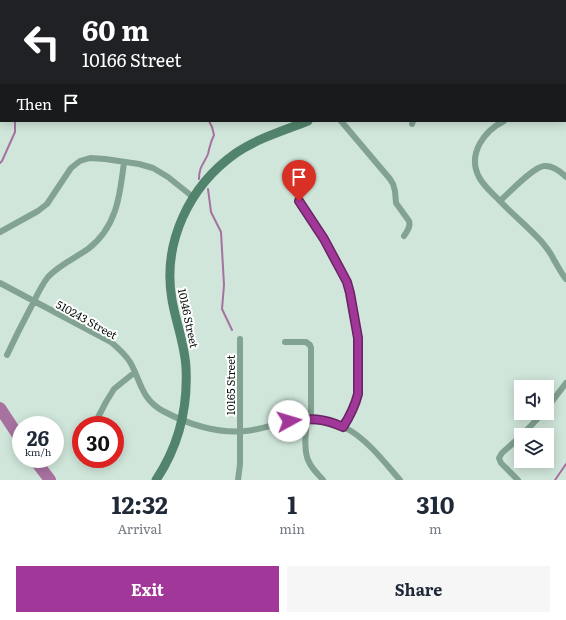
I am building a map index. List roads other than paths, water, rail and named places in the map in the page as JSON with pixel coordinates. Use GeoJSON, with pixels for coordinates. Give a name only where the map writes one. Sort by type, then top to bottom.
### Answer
{"type":"FeatureCollection","features":[{"type":"Feature","properties":{"kind":"street","name":"10146 Street"},"geometry":{"type":"LineString","coordinates":[[156,480],[172,449],[182,420],[185,398],[186,366],[184,348],[172,301],[170,284],[172,255],[178,227],[193,197],[214,171],[237,153],[254,143],[306,122]]}},
{"type":"Feature","properties":{"kind":"street"},"geometry":{"type":"LineString","coordinates":[[342,122],[390,179],[395,191],[396,203],[409,221],[410,225],[404,236]]}},
{"type":"Feature","properties":{"kind":"street"},"geometry":{"type":"LineString","coordinates":[[502,122],[486,134],[479,144],[475,165],[476,171],[482,182],[544,244],[566,279]]}},
{"type":"Feature","properties":{"kind":"street"},"geometry":{"type":"LineString","coordinates":[[0,232],[44,207],[71,168],[80,161],[90,158],[139,164],[153,168],[168,177],[193,197]]}},
{"type":"Feature","properties":{"kind":"street"},"geometry":{"type":"LineString","coordinates":[[7,355],[42,286],[50,275],[88,248],[107,229],[118,205],[124,162]]}},
{"type":"Feature","properties":{"kind":"street"},"geometry":{"type":"LineString","coordinates":[[500,201],[538,167],[546,166],[558,169],[566,177]]}},
{"type":"Feature","properties":{"kind":"street"},"geometry":{"type":"LineString","coordinates":[[299,201],[324,239],[347,282],[350,293],[358,338],[358,394],[354,408],[343,427]]}},
{"type":"Feature","properties":{"kind":"street","name":"510243 Street"},"geometry":{"type":"LineString","coordinates":[[0,283],[111,342],[130,362],[145,395],[155,406],[163,411],[182,420],[217,430],[239,432],[289,421],[309,419],[324,420],[349,430],[365,442],[400,480]]}},
{"type":"Feature","properties":{"kind":"street","name":"10165 Street"},"geometry":{"type":"LineString","coordinates":[[238,480],[240,464],[240,339]]}},
{"type":"Feature","properties":{"kind":"street"},"geometry":{"type":"LineString","coordinates":[[285,342],[306,342],[311,348],[309,419],[306,451],[311,466],[323,480]]}},
{"type":"Feature","properties":{"kind":"street"},"geometry":{"type":"LineString","coordinates":[[99,416],[114,389],[135,372]]}},
{"type":"Feature","properties":{"kind":"street"},"geometry":{"type":"LineString","coordinates":[[554,399],[566,383]]}},
{"type":"Feature","properties":{"kind":"street"},"geometry":{"type":"LineString","coordinates":[[528,428],[536,420]]}},
{"type":"Feature","properties":{"kind":"street"},"geometry":{"type":"LineString","coordinates":[[514,442],[499,458],[501,463],[518,480]]}},
{"type":"Feature","properties":{"kind":"waterway"},"geometry":{"type":"LineString","coordinates":[[0,163],[15,132],[15,122]]}},
{"type":"Feature","properties":{"kind":"waterway"},"geometry":{"type":"LineString","coordinates":[[199,179],[201,168],[208,154],[214,135],[210,122]]}},
{"type":"Feature","properties":{"kind":"waterway"},"geometry":{"type":"LineString","coordinates":[[208,189],[211,212],[221,232],[224,285],[222,309],[232,330]]}},
{"type":"Feature","properties":{"kind":"waterway"},"geometry":{"type":"LineString","coordinates":[[0,408],[12,426]]}},
{"type":"Feature","properties":{"kind":"waterway"},"geometry":{"type":"LineString","coordinates":[[555,480],[566,464]]}},
{"type":"Feature","properties":{"kind":"waterway"},"geometry":{"type":"LineString","coordinates":[[41,468],[50,480]]}}]}
